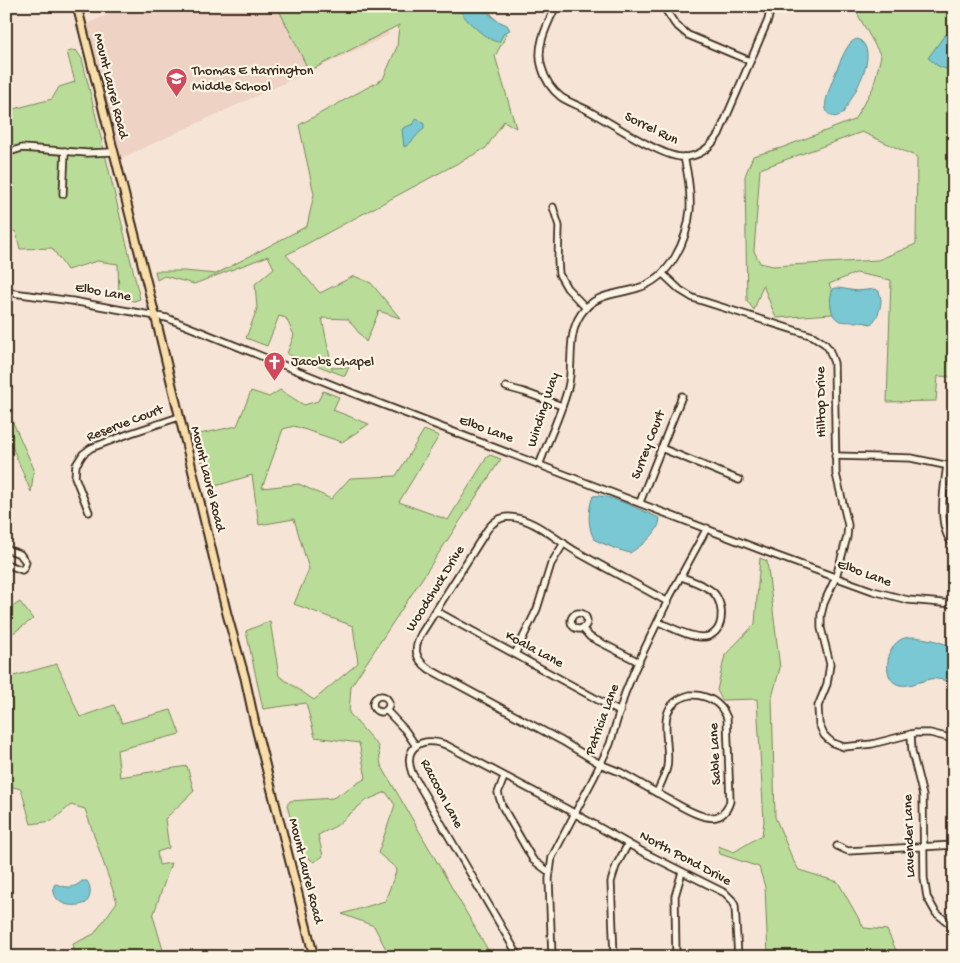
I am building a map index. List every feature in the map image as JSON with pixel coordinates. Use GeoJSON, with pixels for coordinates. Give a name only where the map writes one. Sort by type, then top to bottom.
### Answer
{"type":"FeatureCollection","features":[{"type":"Feature","properties":{"kind":"main road","name":"Mount Laurel Road"},"geometry":{"type":"LineString","coordinates":[[77,6],[314,957]]}},
{"type":"Feature","properties":{"kind":"street","name":"Sorrel Run"},"geometry":{"type":"LineString","coordinates":[[556,6],[543,38],[540,57],[545,76],[556,92],[566,100],[663,152],[684,157],[700,153],[715,140],[768,20],[771,6]]}},
{"type":"Feature","properties":{"kind":"street"},"geometry":{"type":"LineString","coordinates":[[663,6],[675,24],[688,35],[750,61]]}},
{"type":"Feature","properties":{"kind":"street"},"geometry":{"type":"LineString","coordinates":[[6,153],[22,148],[113,152]]}},
{"type":"Feature","properties":{"kind":"street"},"geometry":{"type":"LineString","coordinates":[[63,194],[65,151]]}},
{"type":"Feature","properties":{"kind":"street","name":"Winding Way"},"geometry":{"type":"LineString","coordinates":[[540,464],[570,380],[572,334],[577,320],[586,308],[600,297],[643,286],[663,274],[668,269],[677,252],[688,221],[690,193],[684,157]]}},
{"type":"Feature","properties":{"kind":"street"},"geometry":{"type":"LineString","coordinates":[[553,207],[559,226],[558,261],[560,274],[567,288],[586,308]]}},
{"type":"Feature","properties":{"kind":"street","name":"Hilltop Drive"},"geometry":{"type":"LineString","coordinates":[[663,274],[692,298],[813,336],[829,349],[834,363],[836,474],[848,525],[847,537],[836,577],[824,603],[821,615],[830,664],[829,678],[817,713],[821,730],[833,743],[844,747],[872,744],[911,734],[930,733],[954,739]]}},
{"type":"Feature","properties":{"kind":"street","name":"Elbo Lane"},"geometry":{"type":"LineString","coordinates":[[6,292],[155,315],[355,394],[836,577],[896,598],[920,602],[954,604]]}},
{"type":"Feature","properties":{"kind":"street"},"geometry":{"type":"LineString","coordinates":[[506,387],[562,406]]}},
{"type":"Feature","properties":{"kind":"street","name":"Surrey Court"},"geometry":{"type":"LineString","coordinates":[[640,502],[682,396]]}},
{"type":"Feature","properties":{"kind":"street","name":"Reserve Court"},"geometry":{"type":"LineString","coordinates":[[89,512],[75,477],[76,465],[83,454],[91,448],[179,417]]}},
{"type":"Feature","properties":{"kind":"street"},"geometry":{"type":"LineString","coordinates":[[662,448],[739,480]]}},
{"type":"Feature","properties":{"kind":"street"},"geometry":{"type":"LineString","coordinates":[[835,456],[912,458],[951,466],[944,485],[943,518],[947,535],[954,545]]}},
{"type":"Feature","properties":{"kind":"street","name":"Woodchuck Drive"},"geometry":{"type":"LineString","coordinates":[[600,764],[562,740],[434,672],[421,663],[416,654],[417,644],[487,530],[498,519],[506,517],[520,520],[543,530],[594,562],[668,602]]}},
{"type":"Feature","properties":{"kind":"street","name":"Patricia Lane"},"geometry":{"type":"LineString","coordinates":[[552,957],[549,872],[555,850],[612,738],[627,687],[668,602],[707,528]]}},
{"type":"Feature","properties":{"kind":"street"},"geometry":{"type":"LineString","coordinates":[[514,654],[537,608],[551,564],[564,543]]}},
{"type":"Feature","properties":{"kind":"street"},"geometry":{"type":"LineString","coordinates":[[6,549],[20,554],[26,562],[22,570],[6,564]]}},
{"type":"Feature","properties":{"kind":"street"},"geometry":{"type":"LineString","coordinates":[[658,622],[696,637],[711,636],[718,628],[721,613],[715,595],[709,589],[682,577]]}},
{"type":"Feature","properties":{"kind":"street","name":"Koala Lane"},"geometry":{"type":"LineString","coordinates":[[436,611],[620,712]]}},
{"type":"Feature","properties":{"kind":"street"},"geometry":{"type":"LineString","coordinates":[[582,628],[590,637],[639,662]]}},
{"type":"Feature","properties":{"kind":"street","name":"Sable Lane"},"geometry":{"type":"LineString","coordinates":[[600,764],[620,772],[657,793],[704,817],[716,817],[726,811],[729,806],[730,784],[725,712],[710,698],[700,695],[685,696],[676,701],[670,710],[665,725],[667,766],[657,793]]}},
{"type":"Feature","properties":{"kind":"street"},"geometry":{"type":"LineString","coordinates":[[386,710],[416,746]]}},
{"type":"Feature","properties":{"kind":"street","name":"Lavender Lane"},"geometry":{"type":"LineString","coordinates":[[911,734],[912,752],[923,796],[924,878],[927,897],[936,912],[954,927]]}},
{"type":"Feature","properties":{"kind":"street","name":"Raccoon Lane"},"geometry":{"type":"LineString","coordinates":[[519,957],[412,773],[410,758],[416,746],[431,740],[441,743],[574,814]]}},
{"type":"Feature","properties":{"kind":"street"},"geometry":{"type":"LineString","coordinates":[[504,777],[498,793],[500,802],[533,860],[549,872]]}},
{"type":"Feature","properties":{"kind":"street","name":"North Pond Drive"},"geometry":{"type":"LineString","coordinates":[[574,814],[682,872],[725,892],[733,901],[736,912],[738,957]]}},
{"type":"Feature","properties":{"kind":"street"},"geometry":{"type":"LineString","coordinates":[[614,957],[611,882],[616,866],[628,844]]}},
{"type":"Feature","properties":{"kind":"street"},"geometry":{"type":"LineString","coordinates":[[836,846],[848,851],[954,845]]}},
{"type":"Feature","properties":{"kind":"street"},"geometry":{"type":"LineString","coordinates":[[676,957],[675,896],[682,872]]}},
{"type":"Feature","properties":{"kind":"shaded area","name":"Thomas E Harrington Middle School"},"geometry":{"type":"Polygon","coordinates":[[[127,6],[381,6],[389,35],[115,161],[82,26],[127,6]]]}},
{"type":"Feature","properties":{"kind":"green space"},"geometry":{"type":"Polygon","coordinates":[[[277,6],[485,6],[507,34],[495,56],[516,128],[504,121],[486,148],[286,255],[320,293],[354,276],[371,283],[400,318],[379,311],[366,342],[348,319],[322,318],[332,368],[349,367],[345,376],[287,354],[294,335],[286,318],[279,316],[267,346],[246,338],[257,309],[255,284],[274,268],[268,256],[194,284],[164,276],[157,280],[155,271],[216,274],[307,226],[314,194],[299,125],[383,79],[397,47],[399,25],[309,71],[277,6]]]}},
{"type":"Feature","properties":{"kind":"green space"},"geometry":{"type":"Polygon","coordinates":[[[853,6],[954,6],[954,377],[938,376],[936,401],[887,402],[891,280],[856,273],[829,284],[832,291],[879,291],[871,324],[832,314],[776,318],[763,285],[754,310],[747,301],[745,176],[753,156],[781,148],[854,120],[873,88],[881,56],[853,6]],[[862,132],[760,169],[754,251],[760,263],[773,266],[878,260],[916,244],[917,157],[862,132]]]}},
{"type":"Feature","properties":{"kind":"green space"},"geometry":{"type":"Polygon","coordinates":[[[76,50],[82,59],[140,299],[134,301],[119,298],[118,264],[97,261],[67,270],[52,248],[20,249],[16,232],[6,228],[6,111],[52,99],[59,87],[75,82],[67,52],[76,50]]]}},
{"type":"Feature","properties":{"kind":"green space"},"geometry":{"type":"Polygon","coordinates":[[[280,390],[304,405],[318,401],[323,391],[339,397],[333,410],[369,424],[342,442],[294,426],[283,429],[262,488],[299,484],[331,499],[350,478],[396,476],[424,430],[439,436],[399,502],[448,520],[487,457],[490,455],[501,459],[351,686],[349,713],[378,746],[381,765],[492,957],[383,957],[388,953],[374,926],[342,914],[385,901],[397,869],[378,853],[395,805],[386,792],[365,801],[336,826],[318,835],[323,856],[314,862],[299,851],[287,805],[290,801],[333,798],[366,778],[359,743],[315,737],[306,703],[263,709],[246,631],[270,621],[279,676],[314,700],[358,663],[353,626],[294,604],[309,569],[294,519],[259,525],[252,475],[209,488],[195,435],[237,426],[251,391],[269,397],[280,390]]]}},
{"type":"Feature","properties":{"kind":"green space"},"geometry":{"type":"Polygon","coordinates":[[[6,407],[34,469],[31,492],[6,432],[6,407]]]}},
{"type":"Feature","properties":{"kind":"green space"},"geometry":{"type":"Polygon","coordinates":[[[760,558],[767,561],[780,668],[772,697],[775,817],[799,870],[838,882],[864,928],[887,930],[899,957],[768,957],[765,887],[759,867],[720,854],[718,846],[734,852],[762,835],[764,822],[757,699],[722,700],[717,690],[725,655],[755,624],[760,558]]]}},
{"type":"Feature","properties":{"kind":"green space"},"geometry":{"type":"Polygon","coordinates":[[[20,602],[33,619],[6,638],[6,611],[20,602]]]}},
{"type":"Feature","properties":{"kind":"green space"},"geometry":{"type":"Polygon","coordinates":[[[6,659],[14,676],[57,664],[80,717],[114,705],[122,723],[171,710],[180,734],[117,750],[120,777],[187,766],[194,791],[165,819],[169,848],[157,852],[159,865],[171,863],[153,916],[165,957],[75,957],[73,944],[94,934],[117,902],[85,809],[71,805],[52,821],[31,824],[21,789],[6,785],[6,659]]]}},
{"type":"Feature","properties":{"kind":"water"},"geometry":{"type":"Polygon","coordinates":[[[457,6],[481,6],[496,20],[507,25],[510,30],[504,33],[499,42],[494,41],[475,28],[457,6]]]}},
{"type":"Feature","properties":{"kind":"water"},"geometry":{"type":"Polygon","coordinates":[[[954,29],[954,72],[938,66],[928,58],[944,36],[954,29]]]}},
{"type":"Feature","properties":{"kind":"water"},"geometry":{"type":"Polygon","coordinates":[[[858,39],[865,45],[867,54],[863,75],[843,113],[836,117],[832,116],[827,112],[825,105],[829,89],[846,50],[851,42],[858,39]]]}},
{"type":"Feature","properties":{"kind":"water"},"geometry":{"type":"Polygon","coordinates":[[[417,118],[424,124],[424,129],[404,147],[402,130],[413,124],[417,118]]]}},
{"type":"Feature","properties":{"kind":"water"},"geometry":{"type":"Polygon","coordinates":[[[834,288],[857,291],[876,289],[881,297],[881,302],[879,312],[874,321],[871,324],[844,322],[837,319],[832,313],[830,300],[834,288]]]}},
{"type":"Feature","properties":{"kind":"water"},"geometry":{"type":"Polygon","coordinates":[[[593,496],[608,497],[660,518],[657,529],[630,553],[595,540],[592,535],[589,518],[593,496]]]}},
{"type":"Feature","properties":{"kind":"water"},"geometry":{"type":"Polygon","coordinates":[[[915,637],[933,640],[954,647],[954,682],[930,679],[915,684],[900,685],[894,682],[888,671],[891,650],[900,640],[915,637]]]}},
{"type":"Feature","properties":{"kind":"water"},"geometry":{"type":"Polygon","coordinates":[[[82,881],[87,881],[90,889],[90,895],[86,903],[68,905],[59,901],[56,897],[54,885],[70,887],[82,881]]]}},
{"type":"Feature","properties":{"kind":"place","name":"Thomas E Harrington Middle School"},"geometry":{"type":"Point","coordinates":[176,98]}},
{"type":"Feature","properties":{"kind":"place","name":"Jacobs Chapel"},"geometry":{"type":"Point","coordinates":[275,381]}}]}
